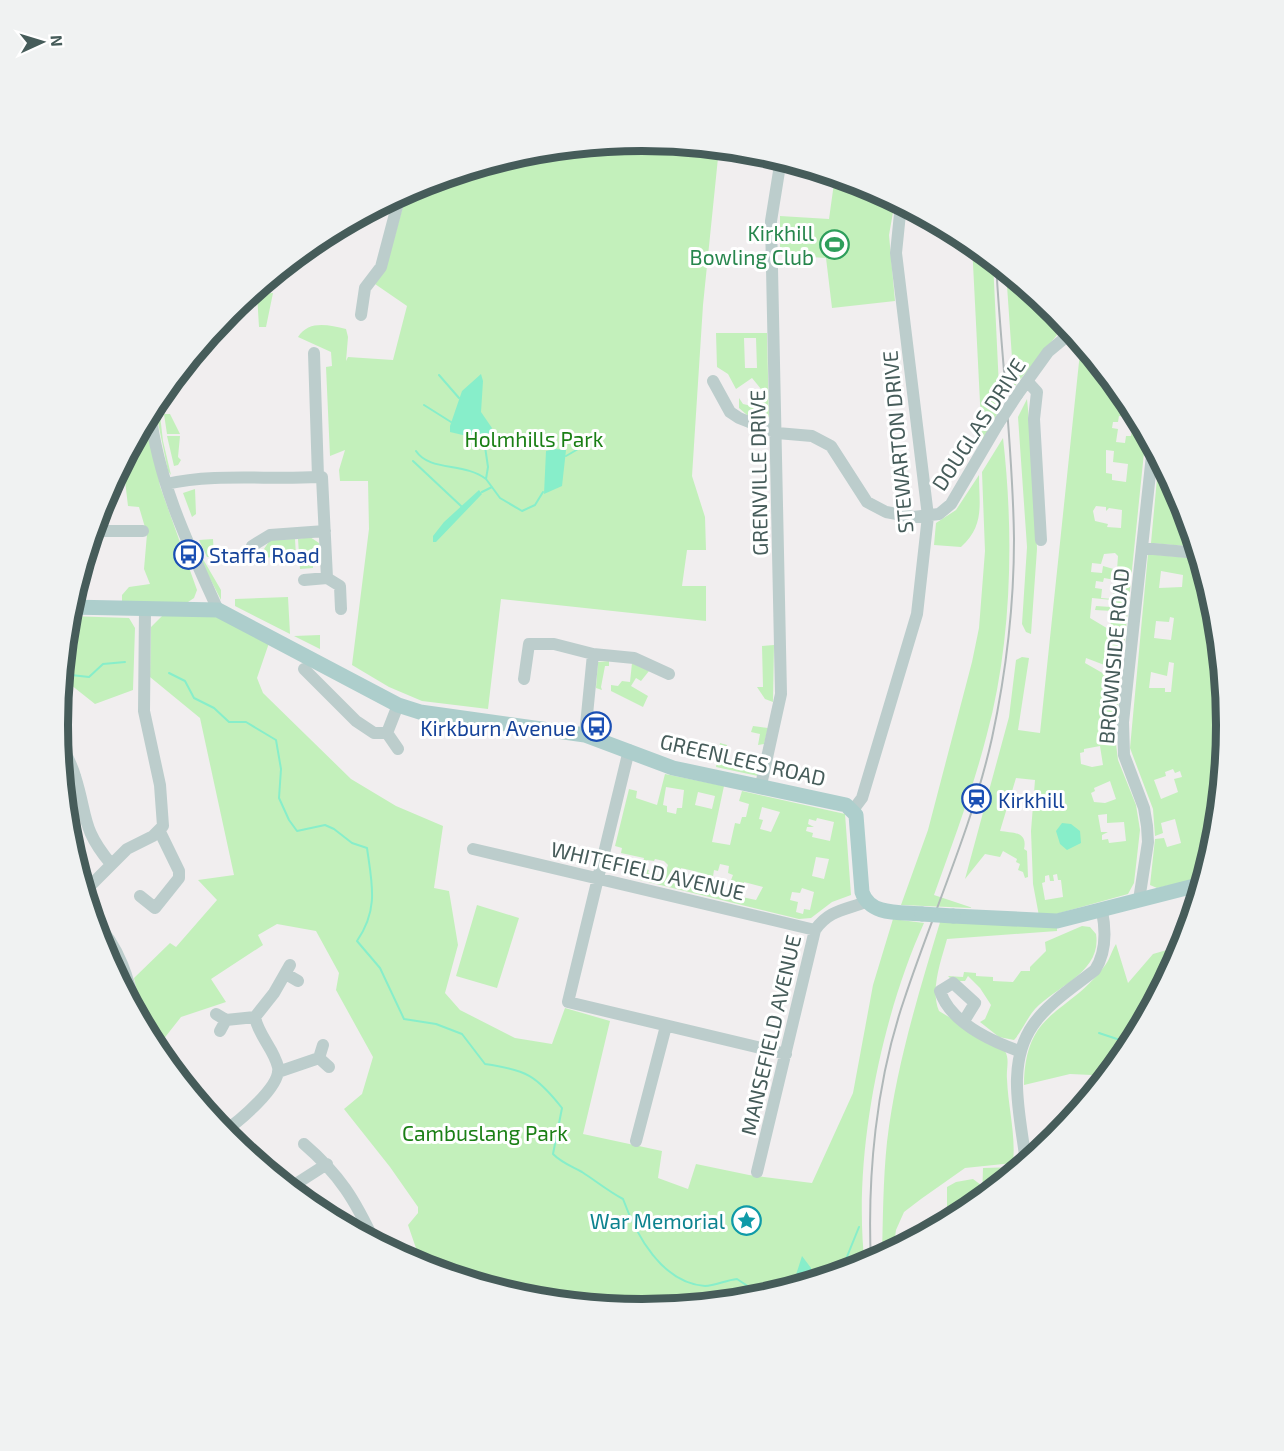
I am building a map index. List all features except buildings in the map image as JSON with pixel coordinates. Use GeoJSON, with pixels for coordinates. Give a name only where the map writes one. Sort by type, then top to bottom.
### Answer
{"type":"FeatureCollection","features":[{"type":"Feature","properties":{"kind":"main road","name":"GREENLEES ROAD"},"geometry":{"type":"LineString","coordinates":[[80,607],[218,610],[398,705],[420,712],[585,735],[673,768],[761,785],[846,805],[853,810]]}},
{"type":"Feature","properties":{"kind":"main road"},"geometry":{"type":"LineString","coordinates":[[853,810],[856,815],[862,891],[866,902],[874,909],[1043,922],[1102,911],[1193,886]]}},
{"type":"Feature","properties":{"kind":"street","name":"GRENVILLE DRIVE"},"geometry":{"type":"LineString","coordinates":[[761,785],[781,694],[771,221],[780,168]]}},
{"type":"Feature","properties":{"kind":"street"},"geometry":{"type":"LineString","coordinates":[[361,315],[365,288],[381,267],[397,206]]}},
{"type":"Feature","properties":{"kind":"street","name":"STEWARTON DRIVE"},"geometry":{"type":"LineString","coordinates":[[853,810],[862,798],[917,614],[928,516],[896,253],[900,212]]}},
{"type":"Feature","properties":{"kind":"street","name":"DOUGLAS DRIVE"},"geometry":{"type":"LineString","coordinates":[[713,381],[730,412],[777,434],[812,436],[831,446],[867,502],[886,512],[928,516],[939,514],[951,504],[1017,395],[1048,352],[1065,338]]}},
{"type":"Feature","properties":{"kind":"street"},"geometry":{"type":"LineString","coordinates":[[314,353],[318,477]]}},
{"type":"Feature","properties":{"kind":"street"},"geometry":{"type":"LineString","coordinates":[[1027,381],[1037,392],[1034,419],[1041,540]]}},
{"type":"Feature","properties":{"kind":"street"},"geometry":{"type":"LineString","coordinates":[[150,428],[177,522],[218,610]]}},
{"type":"Feature","properties":{"kind":"street","name":"BROWNSIDE ROAD"},"geometry":{"type":"LineString","coordinates":[[1139,900],[1148,842],[1147,826],[1144,808],[1124,755],[1123,722],[1151,460]]}},
{"type":"Feature","properties":{"kind":"street"},"geometry":{"type":"LineString","coordinates":[[166,484],[220,477],[265,479],[322,477],[327,578]]}},
{"type":"Feature","properties":{"kind":"street"},"geometry":{"type":"LineString","coordinates":[[102,530],[136,527]]}},
{"type":"Feature","properties":{"kind":"street"},"geometry":{"type":"LineString","coordinates":[[252,546],[270,535],[325,531]]}},
{"type":"Feature","properties":{"kind":"street"},"geometry":{"type":"LineString","coordinates":[[1142,548],[1190,553]]}},
{"type":"Feature","properties":{"kind":"street"},"geometry":{"type":"LineString","coordinates":[[304,580],[327,578],[340,586],[341,609]]}},
{"type":"Feature","properties":{"kind":"street"},"geometry":{"type":"LineString","coordinates":[[140,896],[155,908],[179,878],[179,872],[160,832],[164,818],[160,785],[144,711],[145,609]]}},
{"type":"Feature","properties":{"kind":"street"},"geometry":{"type":"LineString","coordinates":[[524,679],[529,644],[554,644],[593,654],[634,658],[669,674]]}},
{"type":"Feature","properties":{"kind":"street"},"geometry":{"type":"LineString","coordinates":[[585,735],[593,654]]}},
{"type":"Feature","properties":{"kind":"street"},"geometry":{"type":"LineString","coordinates":[[304,669],[356,721],[374,733],[387,733]]}},
{"type":"Feature","properties":{"kind":"street"},"geometry":{"type":"LineString","coordinates":[[387,733],[398,705]]}},
{"type":"Feature","properties":{"kind":"street"},"geometry":{"type":"LineString","coordinates":[[387,733],[398,749]]}},
{"type":"Feature","properties":{"kind":"street"},"geometry":{"type":"LineString","coordinates":[[629,750],[568,1002],[786,1054]]}},
{"type":"Feature","properties":{"kind":"street"},"geometry":{"type":"LineString","coordinates":[[69,762],[75,774],[89,836],[111,864]]}},
{"type":"Feature","properties":{"kind":"street"},"geometry":{"type":"LineString","coordinates":[[90,885],[127,849],[160,832]]}},
{"type":"Feature","properties":{"kind":"street","name":"WHITEFIELD AVENUE"},"geometry":{"type":"LineString","coordinates":[[472,849],[815,930]]}},
{"type":"Feature","properties":{"kind":"street","name":"MANSEFIELD AVENUE"},"geometry":{"type":"LineString","coordinates":[[757,1172],[815,930],[823,918],[837,910],[866,902]]}},
{"type":"Feature","properties":{"kind":"street"},"geometry":{"type":"LineString","coordinates":[[1025,1153],[1017,1080],[1019,1051],[1033,1024],[1095,970],[1101,960],[1105,936],[1102,911]]}},
{"type":"Feature","properties":{"kind":"street"},"geometry":{"type":"LineString","coordinates":[[108,938],[125,969],[129,983]]}},
{"type":"Feature","properties":{"kind":"street"},"geometry":{"type":"LineString","coordinates":[[221,1022],[255,1017],[288,969],[298,981]]}},
{"type":"Feature","properties":{"kind":"street"},"geometry":{"type":"LineString","coordinates":[[255,1017],[278,1072]]}},
{"type":"Feature","properties":{"kind":"street"},"geometry":{"type":"LineString","coordinates":[[964,1021],[993,1042],[1019,1051]]}},
{"type":"Feature","properties":{"kind":"street"},"geometry":{"type":"LineString","coordinates":[[636,1141],[666,1026]]}},
{"type":"Feature","properties":{"kind":"street"},"geometry":{"type":"LineString","coordinates":[[319,1058],[323,1046]]}},
{"type":"Feature","properties":{"kind":"street"},"geometry":{"type":"LineString","coordinates":[[231,1127],[246,1116],[278,1072],[319,1058]]}},
{"type":"Feature","properties":{"kind":"street"},"geometry":{"type":"LineString","coordinates":[[319,1058],[329,1067]]}},
{"type":"Feature","properties":{"kind":"street"},"geometry":{"type":"LineString","coordinates":[[304,1144],[327,1164],[349,1191],[369,1230]]}},
{"type":"Feature","properties":{"kind":"street"},"geometry":{"type":"LineString","coordinates":[[295,1183],[327,1164]]}},
{"type":"Feature","properties":{"kind":"green space","name":"Holmhills Park"},"geometry":{"type":"Polygon","coordinates":[[[604,152],[680,152],[718,156],[703,305],[692,476],[705,517],[706,550],[687,550],[682,586],[706,586],[706,621],[501,599],[488,709],[422,701],[389,687],[352,665],[369,529],[368,481],[340,481],[339,470],[345,450],[330,456],[326,367],[332,366],[331,352],[298,337],[308,328],[319,325],[346,329],[348,337],[346,361],[348,357],[393,360],[407,306],[375,284],[388,261],[404,203],[457,181],[530,162],[604,152]]]}},
{"type":"Feature","properties":{"kind":"green space","name":"Kirkhill Bowling Club"},"geometry":{"type":"Polygon","coordinates":[[[834,184],[894,209],[889,235],[895,301],[832,308],[826,258],[780,255],[780,216],[829,219],[834,184]]]}},
{"type":"Feature","properties":{"kind":"green space"},"geometry":{"type":"Polygon","coordinates":[[[973,256],[993,271],[1000,409],[982,442],[973,256]]]}},
{"type":"Feature","properties":{"kind":"green space"},"geometry":{"type":"Polygon","coordinates":[[[1007,282],[1048,319],[1057,335],[1014,387],[1007,282]]]}},
{"type":"Feature","properties":{"kind":"green space"},"geometry":{"type":"Polygon","coordinates":[[[273,293],[266,327],[259,327],[257,299],[263,294],[273,293]]]}},
{"type":"Feature","properties":{"kind":"green space"},"geometry":{"type":"Polygon","coordinates":[[[716,333],[767,333],[769,418],[760,404],[761,389],[752,378],[736,389],[728,374],[717,367],[716,333]],[[744,338],[745,368],[757,368],[756,338],[744,338]]]}},
{"type":"Feature","properties":{"kind":"green space"},"geometry":{"type":"Polygon","coordinates":[[[1080,354],[1127,417],[1119,416],[1118,422],[1113,422],[1112,428],[1118,429],[1116,442],[1125,443],[1126,436],[1131,436],[1132,425],[1145,447],[1115,736],[1118,760],[1136,805],[1140,830],[1134,883],[1128,894],[1056,914],[1039,916],[1033,884],[1031,831],[1035,780],[1016,778],[1000,831],[1018,834],[1024,839],[1028,877],[1025,878],[1023,872],[1018,870],[1020,864],[1016,862],[1017,859],[1003,851],[1000,857],[985,854],[965,879],[1009,717],[1016,660],[1022,657],[1029,658],[1018,730],[1040,733],[1080,354]],[[1106,450],[1106,473],[1112,474],[1112,480],[1126,482],[1128,464],[1113,462],[1114,451],[1106,450]],[[1096,506],[1093,511],[1095,521],[1108,524],[1107,527],[1121,528],[1122,510],[1109,508],[1106,511],[1106,507],[1096,506]],[[1115,553],[1104,554],[1101,564],[1092,563],[1091,572],[1102,573],[1103,566],[1117,570],[1118,556],[1115,553]],[[1104,578],[1103,582],[1096,581],[1095,588],[1102,589],[1101,598],[1113,599],[1115,580],[1104,578]],[[1092,598],[1090,618],[1110,630],[1112,611],[1095,610],[1096,606],[1111,607],[1112,600],[1092,598]],[[1086,658],[1085,663],[1106,675],[1107,666],[1086,658]],[[1100,746],[1084,749],[1084,752],[1080,753],[1081,764],[1092,767],[1103,765],[1100,746]],[[1110,781],[1094,788],[1095,791],[1091,793],[1094,802],[1105,803],[1116,799],[1110,781]],[[1107,814],[1098,815],[1101,832],[1108,832],[1102,835],[1102,840],[1108,839],[1109,843],[1126,841],[1124,822],[1107,823],[1107,814]],[[1057,874],[1053,875],[1054,881],[1050,881],[1049,875],[1045,876],[1045,882],[1042,883],[1045,900],[1063,897],[1061,880],[1058,880],[1057,874]]]}},
{"type":"Feature","properties":{"kind":"green space"},"geometry":{"type":"Polygon","coordinates":[[[739,398],[743,404],[756,407],[765,419],[747,415],[739,408],[739,398]]]}},
{"type":"Feature","properties":{"kind":"green space"},"geometry":{"type":"Polygon","coordinates":[[[1027,399],[1034,472],[1037,549],[1031,634],[1026,632],[1022,624],[1027,547],[1018,417],[1027,399]]]}},
{"type":"Feature","properties":{"kind":"green space"},"geometry":{"type":"Polygon","coordinates":[[[160,413],[163,441],[171,475],[168,471],[157,417],[160,413]]]}},
{"type":"Feature","properties":{"kind":"green space"},"geometry":{"type":"Polygon","coordinates":[[[164,414],[170,414],[180,434],[167,434],[164,414]]]}},
{"type":"Feature","properties":{"kind":"green space"},"geometry":{"type":"Polygon","coordinates":[[[145,436],[153,446],[160,486],[197,590],[194,598],[185,604],[122,602],[122,595],[129,587],[150,584],[144,569],[147,534],[139,507],[128,506],[125,476],[145,436]]]}},
{"type":"Feature","properties":{"kind":"green space"},"geometry":{"type":"Polygon","coordinates":[[[167,436],[180,436],[178,457],[181,460],[178,465],[174,466],[167,436]]]}},
{"type":"Feature","properties":{"kind":"green space"},"geometry":{"type":"Polygon","coordinates":[[[1003,438],[1009,512],[1009,549],[1002,662],[981,755],[934,895],[973,908],[901,905],[928,830],[972,662],[979,628],[985,551],[982,472],[1003,438]]]}},
{"type":"Feature","properties":{"kind":"green space"},"geometry":{"type":"Polygon","coordinates":[[[1158,472],[1188,546],[1151,543],[1158,472]]]}},
{"type":"Feature","properties":{"kind":"green space"},"geometry":{"type":"Polygon","coordinates":[[[979,475],[979,514],[969,539],[961,547],[934,545],[936,523],[956,510],[979,475]]]}},
{"type":"Feature","properties":{"kind":"green space"},"geometry":{"type":"Polygon","coordinates":[[[195,489],[196,514],[192,517],[183,493],[195,489]]]}},
{"type":"Feature","properties":{"kind":"green space"},"geometry":{"type":"Polygon","coordinates":[[[310,537],[319,543],[319,548],[312,548],[313,568],[300,569],[298,539],[310,537]]]}},
{"type":"Feature","properties":{"kind":"green space"},"geometry":{"type":"Polygon","coordinates":[[[213,539],[214,557],[207,557],[199,540],[213,539]]]}},
{"type":"Feature","properties":{"kind":"green space"},"geometry":{"type":"Polygon","coordinates":[[[295,539],[296,556],[258,558],[270,540],[295,539]]]}},
{"type":"Feature","properties":{"kind":"green space"},"geometry":{"type":"Polygon","coordinates":[[[200,554],[221,590],[221,600],[199,557],[200,554]]]}},
{"type":"Feature","properties":{"kind":"green space"},"geometry":{"type":"Polygon","coordinates":[[[1148,554],[1191,558],[1212,651],[1215,688],[1215,763],[1212,800],[1195,879],[1157,888],[1150,885],[1155,839],[1164,838],[1167,847],[1181,843],[1175,819],[1161,823],[1163,833],[1155,836],[1153,809],[1130,748],[1148,554]],[[1161,571],[1159,588],[1182,587],[1183,575],[1161,571]],[[1170,617],[1169,622],[1156,621],[1154,638],[1171,640],[1174,618],[1170,617]],[[1169,662],[1167,676],[1151,672],[1149,688],[1165,688],[1165,692],[1171,692],[1174,663],[1169,662]],[[1173,769],[1165,772],[1166,776],[1154,780],[1161,799],[1178,792],[1174,779],[1182,777],[1180,771],[1175,773],[1173,769]]]}},
{"type":"Feature","properties":{"kind":"green space"},"geometry":{"type":"Polygon","coordinates":[[[288,597],[290,634],[235,606],[235,599],[288,597]]]}},
{"type":"Feature","properties":{"kind":"green space","name":"Cambuslang Park"},"geometry":{"type":"Polygon","coordinates":[[[163,615],[216,615],[269,643],[257,678],[263,693],[351,779],[396,806],[443,826],[434,888],[449,891],[458,945],[445,993],[460,1010],[515,1038],[552,1044],[565,1008],[610,1021],[583,1134],[662,1151],[658,1178],[688,1189],[696,1164],[749,1175],[812,1183],[853,1093],[873,985],[893,919],[924,923],[894,1003],[873,1092],[866,1137],[863,1182],[864,1255],[827,1270],[754,1289],[680,1299],[642,1300],[604,1299],[530,1289],[457,1270],[418,1254],[408,1225],[418,1213],[418,1207],[344,1109],[362,1094],[373,1057],[336,990],[339,973],[316,931],[277,924],[258,935],[263,945],[211,979],[226,1002],[181,1017],[162,1041],[139,1004],[134,978],[170,943],[176,947],[217,900],[198,880],[234,875],[200,718],[150,677],[151,627],[163,615]]]}},
{"type":"Feature","properties":{"kind":"green space"},"geometry":{"type":"Polygon","coordinates":[[[78,616],[129,618],[135,628],[133,690],[95,704],[69,684],[78,616]]]}},
{"type":"Feature","properties":{"kind":"green space"},"geometry":{"type":"Polygon","coordinates":[[[320,635],[320,649],[294,636],[320,635]]]}},
{"type":"Feature","properties":{"kind":"green space"},"geometry":{"type":"Polygon","coordinates":[[[774,645],[773,702],[765,699],[757,687],[763,687],[762,646],[774,645]]]}},
{"type":"Feature","properties":{"kind":"green space"},"geometry":{"type":"Polygon","coordinates":[[[609,661],[609,666],[605,666],[602,690],[596,688],[598,662],[609,661]]]}},
{"type":"Feature","properties":{"kind":"green space"},"geometry":{"type":"Polygon","coordinates":[[[632,663],[649,671],[641,681],[636,678],[631,686],[648,696],[643,707],[611,691],[611,685],[618,686],[622,681],[630,682],[632,663]]]}},
{"type":"Feature","properties":{"kind":"green space"},"geometry":{"type":"Polygon","coordinates":[[[753,726],[768,728],[764,744],[758,745],[760,734],[751,732],[753,726]]]}},
{"type":"Feature","properties":{"kind":"green space"},"geometry":{"type":"Polygon","coordinates":[[[720,743],[727,745],[726,751],[730,752],[728,761],[753,766],[756,754],[761,758],[758,776],[716,767],[720,743]]]}},
{"type":"Feature","properties":{"kind":"green space"},"geometry":{"type":"Polygon","coordinates":[[[665,774],[724,786],[712,842],[730,845],[735,823],[740,824],[742,817],[746,817],[749,804],[739,801],[742,791],[845,814],[851,895],[832,902],[811,918],[799,919],[640,880],[644,858],[621,853],[622,848],[615,846],[629,789],[637,791],[636,798],[657,805],[665,774]],[[666,787],[663,805],[667,806],[667,812],[676,814],[677,808],[682,808],[684,790],[666,787]],[[698,792],[695,805],[712,809],[715,796],[698,792]],[[762,807],[759,819],[763,820],[760,829],[771,832],[780,812],[762,807]],[[817,818],[816,821],[809,819],[808,824],[814,827],[807,827],[806,831],[813,833],[812,837],[830,841],[834,822],[817,818]],[[816,857],[812,876],[824,879],[829,859],[816,857]],[[647,860],[644,868],[649,870],[648,873],[664,877],[668,865],[664,861],[647,860]],[[720,864],[718,871],[714,870],[711,890],[726,893],[733,875],[728,873],[729,866],[720,864]],[[681,868],[678,881],[695,885],[698,872],[681,868]],[[744,882],[742,897],[756,900],[763,887],[744,882]],[[802,888],[800,893],[792,892],[790,900],[798,902],[796,912],[803,914],[804,909],[810,910],[814,892],[802,888]]]}},
{"type":"Feature","properties":{"kind":"green space"},"geometry":{"type":"Polygon","coordinates":[[[477,905],[519,918],[497,988],[456,976],[477,905]]]}},
{"type":"Feature","properties":{"kind":"green space"},"geometry":{"type":"Polygon","coordinates":[[[941,919],[1057,926],[1057,931],[947,939],[937,975],[936,994],[939,1011],[1005,1051],[1013,1163],[965,1168],[904,1212],[896,1230],[894,1242],[882,1247],[885,1171],[891,1114],[909,1029],[941,919]]]}},
{"type":"Feature","properties":{"kind":"green space"},"geometry":{"type":"Polygon","coordinates":[[[1082,926],[1090,927],[1096,934],[1096,947],[1092,959],[1076,977],[1035,1009],[1014,1040],[999,1037],[980,1022],[985,1019],[991,1005],[980,988],[968,976],[965,981],[953,981],[948,976],[963,977],[964,972],[976,973],[976,976],[993,977],[993,981],[1013,982],[1021,971],[1030,971],[1030,967],[1046,951],[1045,942],[1082,926]]]}},
{"type":"Feature","properties":{"kind":"green space"},"geometry":{"type":"Polygon","coordinates":[[[1116,944],[1128,983],[1153,954],[1171,949],[1140,1013],[1099,1074],[1070,1074],[1024,1085],[1026,1060],[1040,1028],[1050,1016],[1089,984],[1105,966],[1116,944]]]}},
{"type":"Feature","properties":{"kind":"green space"},"geometry":{"type":"Polygon","coordinates":[[[1009,1167],[982,1188],[983,1168],[1009,1167]]]}},
{"type":"Feature","properties":{"kind":"green space"},"geometry":{"type":"Polygon","coordinates":[[[973,1179],[981,1185],[981,1189],[947,1212],[947,1187],[956,1182],[973,1179]]]}},
{"type":"Feature","properties":{"kind":"shaded area"},"geometry":{"type":"Polygon","coordinates":[[[481,374],[483,381],[481,412],[492,428],[484,440],[450,432],[462,391],[481,374]]]}},
{"type":"Feature","properties":{"kind":"shaded area"},"geometry":{"type":"Polygon","coordinates":[[[566,450],[562,486],[544,494],[546,451],[566,450]]]}},
{"type":"Feature","properties":{"kind":"shaded area"},"geometry":{"type":"Polygon","coordinates":[[[479,490],[482,494],[436,542],[433,542],[433,536],[444,522],[479,490]]]}},
{"type":"Feature","properties":{"kind":"shaded area"},"geometry":{"type":"Polygon","coordinates":[[[1062,823],[1071,824],[1080,831],[1081,843],[1067,850],[1060,844],[1056,831],[1062,823]]]}},
{"type":"Feature","properties":{"kind":"shaded area"},"geometry":{"type":"Polygon","coordinates":[[[802,1256],[811,1268],[812,1274],[795,1278],[802,1256]]]}},
{"type":"Feature","properties":{"kind":"waterway"},"geometry":{"type":"LineString","coordinates":[[439,375],[459,398]]}},
{"type":"Feature","properties":{"kind":"waterway"},"geometry":{"type":"LineString","coordinates":[[424,405],[451,422]]}},
{"type":"Feature","properties":{"kind":"waterway"},"geometry":{"type":"LineString","coordinates":[[484,440],[488,467],[486,479],[500,498],[522,511],[535,505],[543,492]]}},
{"type":"Feature","properties":{"kind":"waterway"},"geometry":{"type":"LineString","coordinates":[[566,456],[585,445]]}},
{"type":"Feature","properties":{"kind":"waterway"},"geometry":{"type":"LineString","coordinates":[[416,451],[430,462],[468,470],[486,479]]}},
{"type":"Feature","properties":{"kind":"waterway"},"geometry":{"type":"LineString","coordinates":[[413,461],[461,506]]}},
{"type":"Feature","properties":{"kind":"waterway"},"geometry":{"type":"LineString","coordinates":[[482,492],[492,487]]}},
{"type":"Feature","properties":{"kind":"waterway"},"geometry":{"type":"LineString","coordinates":[[70,675],[89,677],[103,664],[125,662]]}},
{"type":"Feature","properties":{"kind":"waterway"},"geometry":{"type":"LineString","coordinates":[[169,673],[185,681],[194,698],[214,708],[229,722],[246,722],[276,740],[281,769],[279,798],[297,831],[325,825],[352,843],[367,848],[372,885],[371,907],[369,918],[357,941],[380,968],[404,1019],[436,1024],[462,1034],[485,1064],[521,1072],[545,1088],[562,1108],[553,1154],[623,1199],[643,1242],[664,1267],[690,1283],[705,1286],[737,1279],[752,1289]]}},
{"type":"Feature","properties":{"kind":"waterway"},"geometry":{"type":"LineString","coordinates":[[1099,1033],[1123,1040]]}},
{"type":"Feature","properties":{"kind":"waterway"},"geometry":{"type":"LineString","coordinates":[[844,1263],[859,1227]]}},
{"type":"Feature","properties":{"kind":"railway"},"geometry":{"type":"LineString","coordinates":[[871,1252],[872,1164],[886,1064],[915,967],[974,805],[992,738],[1005,664],[1013,589],[1014,539],[997,274]]}},
{"type":"Feature","properties":{"kind":"place","name":"Kirkhill Bowling Club"},"geometry":{"type":"Point","coordinates":[835,244]}},
{"type":"Feature","properties":{"kind":"place","name":"Staffa Road"},"geometry":{"type":"Point","coordinates":[188,554]}},
{"type":"Feature","properties":{"kind":"place","name":"Kirkburn Avenue"},"geometry":{"type":"Point","coordinates":[597,727]}},
{"type":"Feature","properties":{"kind":"place","name":"Kirkhill"},"geometry":{"type":"Point","coordinates":[977,799]}},
{"type":"Feature","properties":{"kind":"place","name":"War Memorial"},"geometry":{"type":"Point","coordinates":[746,1220]}}]}
